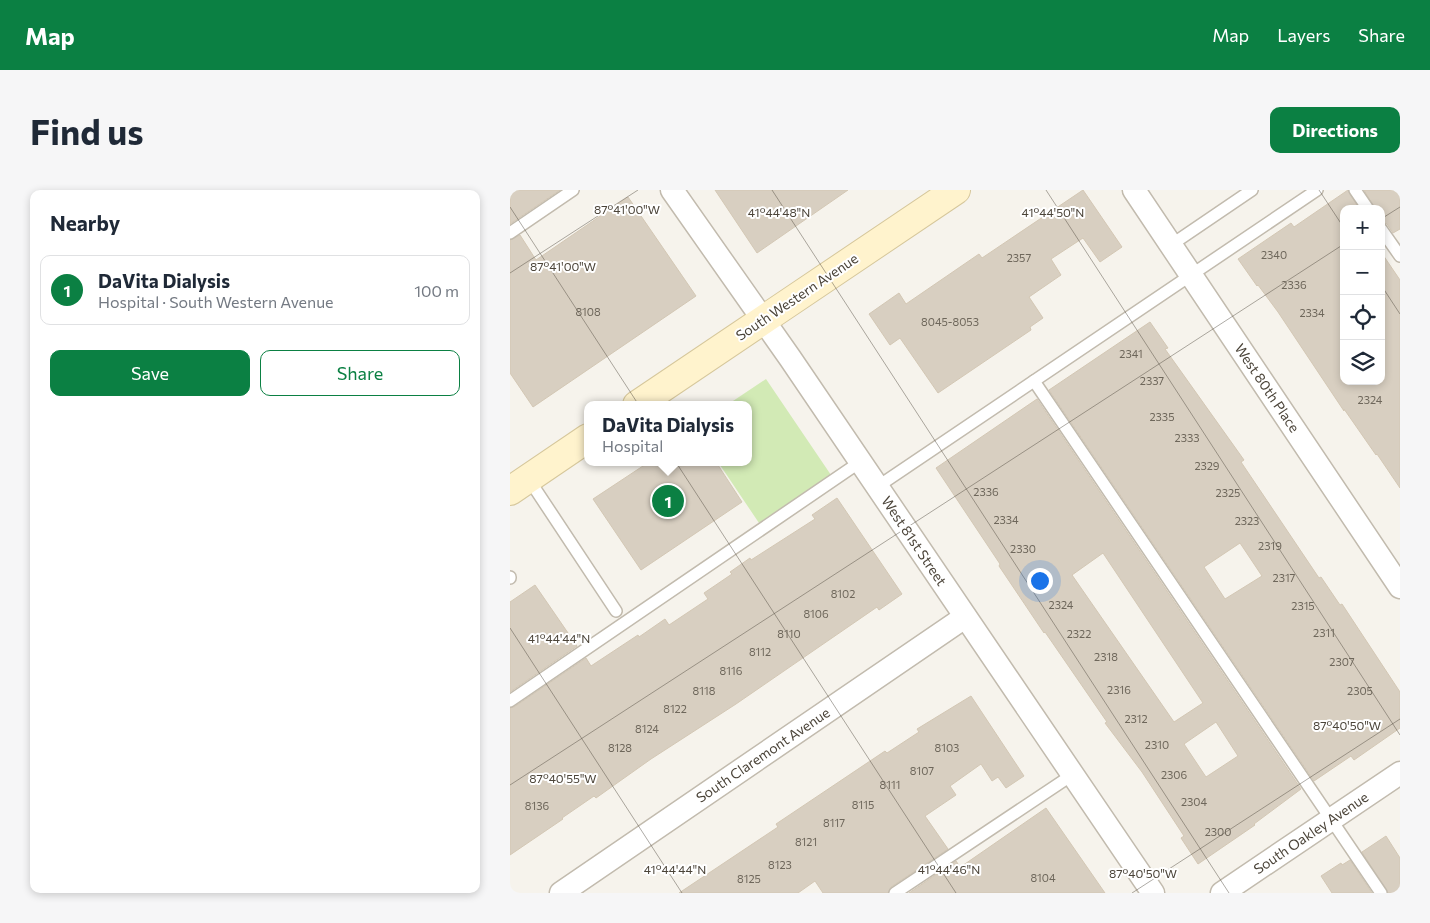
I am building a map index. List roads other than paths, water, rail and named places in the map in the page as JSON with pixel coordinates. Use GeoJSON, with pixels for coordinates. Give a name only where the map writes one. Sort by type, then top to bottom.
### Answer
{"type":"FeatureCollection","features":[{"type":"Feature","properties":{"kind":"main road","name":"South Western Avenue"},"geometry":{"type":"LineString","coordinates":[[643,401],[956,190]]}},
{"type":"Feature","properties":{"kind":"main road"},"geometry":{"type":"LineString","coordinates":[[519,485],[584,441]]}},
{"type":"Feature","properties":{"kind":"street","name":"West 81st Street"},"geometry":{"type":"LineString","coordinates":[[672,190],[763,320],[1153,893]]}},
{"type":"Feature","properties":{"kind":"street","name":"West 80th Place"},"geometry":{"type":"LineString","coordinates":[[1134,190],[1400,587]]}},
{"type":"Feature","properties":{"kind":"street","name":"South Claremont Avenue"},"geometry":{"type":"LineString","coordinates":[[561,893],[966,617]]}},
{"type":"Feature","properties":{"kind":"street","name":"South Oakley Avenue"},"geometry":{"type":"LineString","coordinates":[[1222,893],[1400,773]]}},
{"type":"Feature","properties":{"kind":"lane"},"geometry":{"type":"LineString","coordinates":[[510,233],[573,190]]}},
{"type":"Feature","properties":{"kind":"lane"},"geometry":{"type":"LineString","coordinates":[[1171,245],[1252,190]]}},
{"type":"Feature","properties":{"kind":"lane"},"geometry":{"type":"LineString","coordinates":[[877,487],[1317,190]]}},
{"type":"Feature","properties":{"kind":"lane"},"geometry":{"type":"LineString","coordinates":[[1355,190],[1365,205]]}},
{"type":"Feature","properties":{"kind":"lane"},"geometry":{"type":"LineString","coordinates":[[1385,235],[1400,256]]}},
{"type":"Feature","properties":{"kind":"lane"},"geometry":{"type":"LineString","coordinates":[[1034,381],[1381,893]]}},
{"type":"Feature","properties":{"kind":"lane"},"geometry":{"type":"LineString","coordinates":[[510,701],[860,462]]}},
{"type":"Feature","properties":{"kind":"lane"},"geometry":{"type":"LineString","coordinates":[[519,485],[616,611]]}},
{"type":"Feature","properties":{"kind":"lane"},"geometry":{"type":"LineString","coordinates":[[895,893],[1072,775]]}},
{"type":"Feature","properties":{"kind":"place","name":"DaVita Dialysis"},"geometry":{"type":"Point","coordinates":[668,501]}}]}
